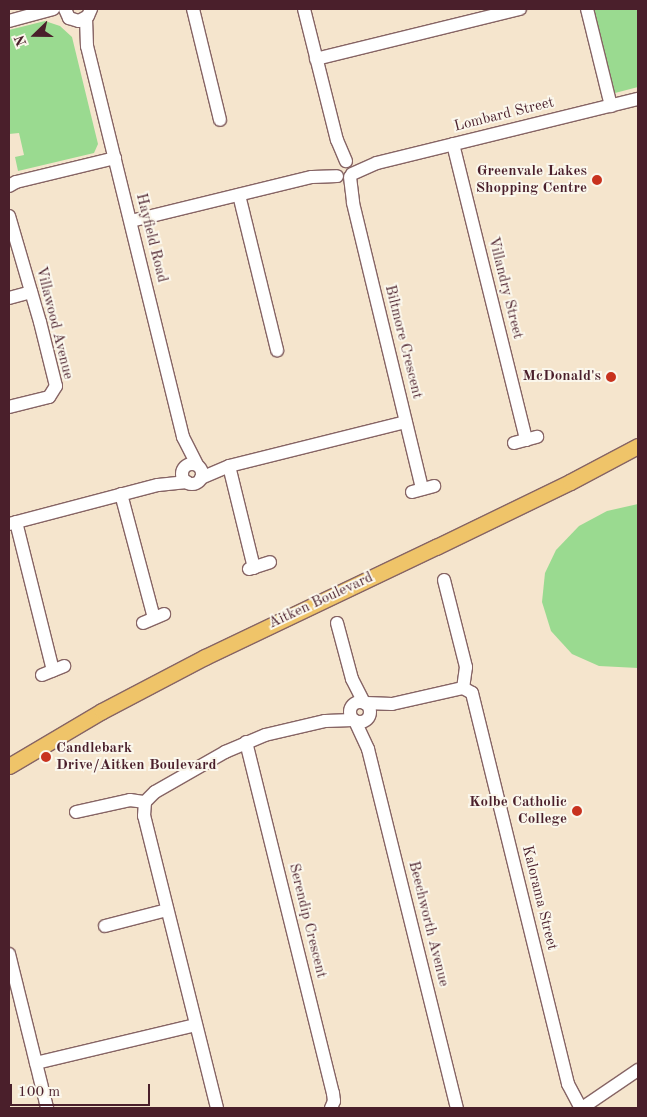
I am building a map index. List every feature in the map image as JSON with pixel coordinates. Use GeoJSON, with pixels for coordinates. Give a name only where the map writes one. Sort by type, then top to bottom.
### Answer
{"type":"FeatureCollection","features":[{"type":"Feature","properties":{"kind":"main road","name":"Aitken Boulevard"},"geometry":{"type":"LineString","coordinates":[[9,766],[86,721],[205,657],[570,482],[638,446]]}},
{"type":"Feature","properties":{"kind":"main road"},"geometry":{"type":"LineString","coordinates":[[9,774],[38,757],[86,721]]}},
{"type":"Feature","properties":{"kind":"street"},"geometry":{"type":"LineString","coordinates":[[193,9],[220,120]]}},
{"type":"Feature","properties":{"kind":"street","name":"Biltmore Crescent"},"geometry":{"type":"LineString","coordinates":[[304,9],[423,489]]}},
{"type":"Feature","properties":{"kind":"street"},"geometry":{"type":"LineString","coordinates":[[316,59],[520,9]]}},
{"type":"Feature","properties":{"kind":"street"},"geometry":{"type":"LineString","coordinates":[[587,9],[611,106]]}},
{"type":"Feature","properties":{"kind":"street"},"geometry":{"type":"LineString","coordinates":[[9,21],[47,11],[81,13]]}},
{"type":"Feature","properties":{"kind":"street","name":"Hayfield Road"},"geometry":{"type":"LineString","coordinates":[[81,13],[87,46],[183,436],[185,473]]}},
{"type":"Feature","properties":{"kind":"street","name":"Lombard Street"},"geometry":{"type":"LineString","coordinates":[[131,221],[638,99]]}},
{"type":"Feature","properties":{"kind":"street","name":"Villandry Street"},"geometry":{"type":"LineString","coordinates":[[453,144],[525,440]]}},
{"type":"Feature","properties":{"kind":"street"},"geometry":{"type":"LineString","coordinates":[[9,186],[16,182],[115,158]]}},
{"type":"Feature","properties":{"kind":"street"},"geometry":{"type":"LineString","coordinates":[[238,195],[277,350]]}},
{"type":"Feature","properties":{"kind":"street","name":"Villawood Avenue"},"geometry":{"type":"LineString","coordinates":[[9,216],[56,386],[49,397],[9,406]]}},
{"type":"Feature","properties":{"kind":"street"},"geometry":{"type":"LineString","coordinates":[[9,298],[31,292]]}},
{"type":"Feature","properties":{"kind":"street"},"geometry":{"type":"LineString","coordinates":[[53,670],[12,523],[158,485],[185,473],[189,464],[199,470],[229,466],[406,422]]}},
{"type":"Feature","properties":{"kind":"street","name":"Hayfield Road"},"geometry":{"type":"LineString","coordinates":[[183,436],[199,470]]}},
{"type":"Feature","properties":{"kind":"street"},"geometry":{"type":"LineString","coordinates":[[229,466],[251,568],[270,562]]}},
{"type":"Feature","properties":{"kind":"street"},"geometry":{"type":"LineString","coordinates":[[185,473],[193,484],[199,470]]}},
{"type":"Feature","properties":{"kind":"street"},"geometry":{"type":"LineString","coordinates":[[121,494],[154,618]]}},
{"type":"Feature","properties":{"kind":"street"},"geometry":{"type":"LineString","coordinates":[[217,1108],[144,814],[145,802],[155,792],[246,742],[265,735],[463,688],[466,667],[444,580]]}},
{"type":"Feature","properties":{"kind":"street"},"geometry":{"type":"LineString","coordinates":[[337,623],[360,712]]}},
{"type":"Feature","properties":{"kind":"street","name":"Kalorama Street"},"geometry":{"type":"LineString","coordinates":[[463,688],[472,693],[474,699],[566,1075],[584,1107]]}},
{"type":"Feature","properties":{"kind":"street","name":"Beechworth Avenue"},"geometry":{"type":"LineString","coordinates":[[360,712],[457,1108]]}},
{"type":"Feature","properties":{"kind":"street","name":"Serendip Crescent"},"geometry":{"type":"LineString","coordinates":[[246,742],[333,1093],[334,1101],[331,1108]]}},
{"type":"Feature","properties":{"kind":"street"},"geometry":{"type":"LineString","coordinates":[[76,812],[130,800],[145,802]]}},
{"type":"Feature","properties":{"kind":"street"},"geometry":{"type":"LineString","coordinates":[[105,926],[167,910]]}},
{"type":"Feature","properties":{"kind":"street"},"geometry":{"type":"LineString","coordinates":[[9,954],[47,1108]]}},
{"type":"Feature","properties":{"kind":"street"},"geometry":{"type":"LineString","coordinates":[[36,1064],[196,1025]]}},
{"type":"Feature","properties":{"kind":"street"},"geometry":{"type":"LineString","coordinates":[[584,1107],[638,1070]]}},
{"type":"Feature","properties":{"kind":"green space"},"geometry":{"type":"Polygon","coordinates":[[[593,9],[638,9],[638,87],[615,93],[593,9]]]}},
{"type":"Feature","properties":{"kind":"green space"},"geometry":{"type":"Polygon","coordinates":[[[45,21],[60,26],[72,37],[98,144],[94,153],[18,171],[15,157],[24,155],[19,133],[9,134],[9,30],[45,21]]]}},
{"type":"Feature","properties":{"kind":"green space"},"geometry":{"type":"Polygon","coordinates":[[[638,504],[638,668],[599,666],[572,654],[551,631],[542,602],[545,573],[556,550],[579,526],[607,511],[638,504]]]}},
{"type":"Feature","properties":{"kind":"place","name":"Greenvale Lakes Shopping Centre"},"geometry":{"type":"Point","coordinates":[597,180]}},
{"type":"Feature","properties":{"kind":"place","name":"McDonald's"},"geometry":{"type":"Point","coordinates":[611,377]}},
{"type":"Feature","properties":{"kind":"place","name":"Candlebark Drive/Aitken Boulevard"},"geometry":{"type":"Point","coordinates":[46,757]}},
{"type":"Feature","properties":{"kind":"place","name":"Kolbe Catholic College"},"geometry":{"type":"Point","coordinates":[577,811]}}]}
